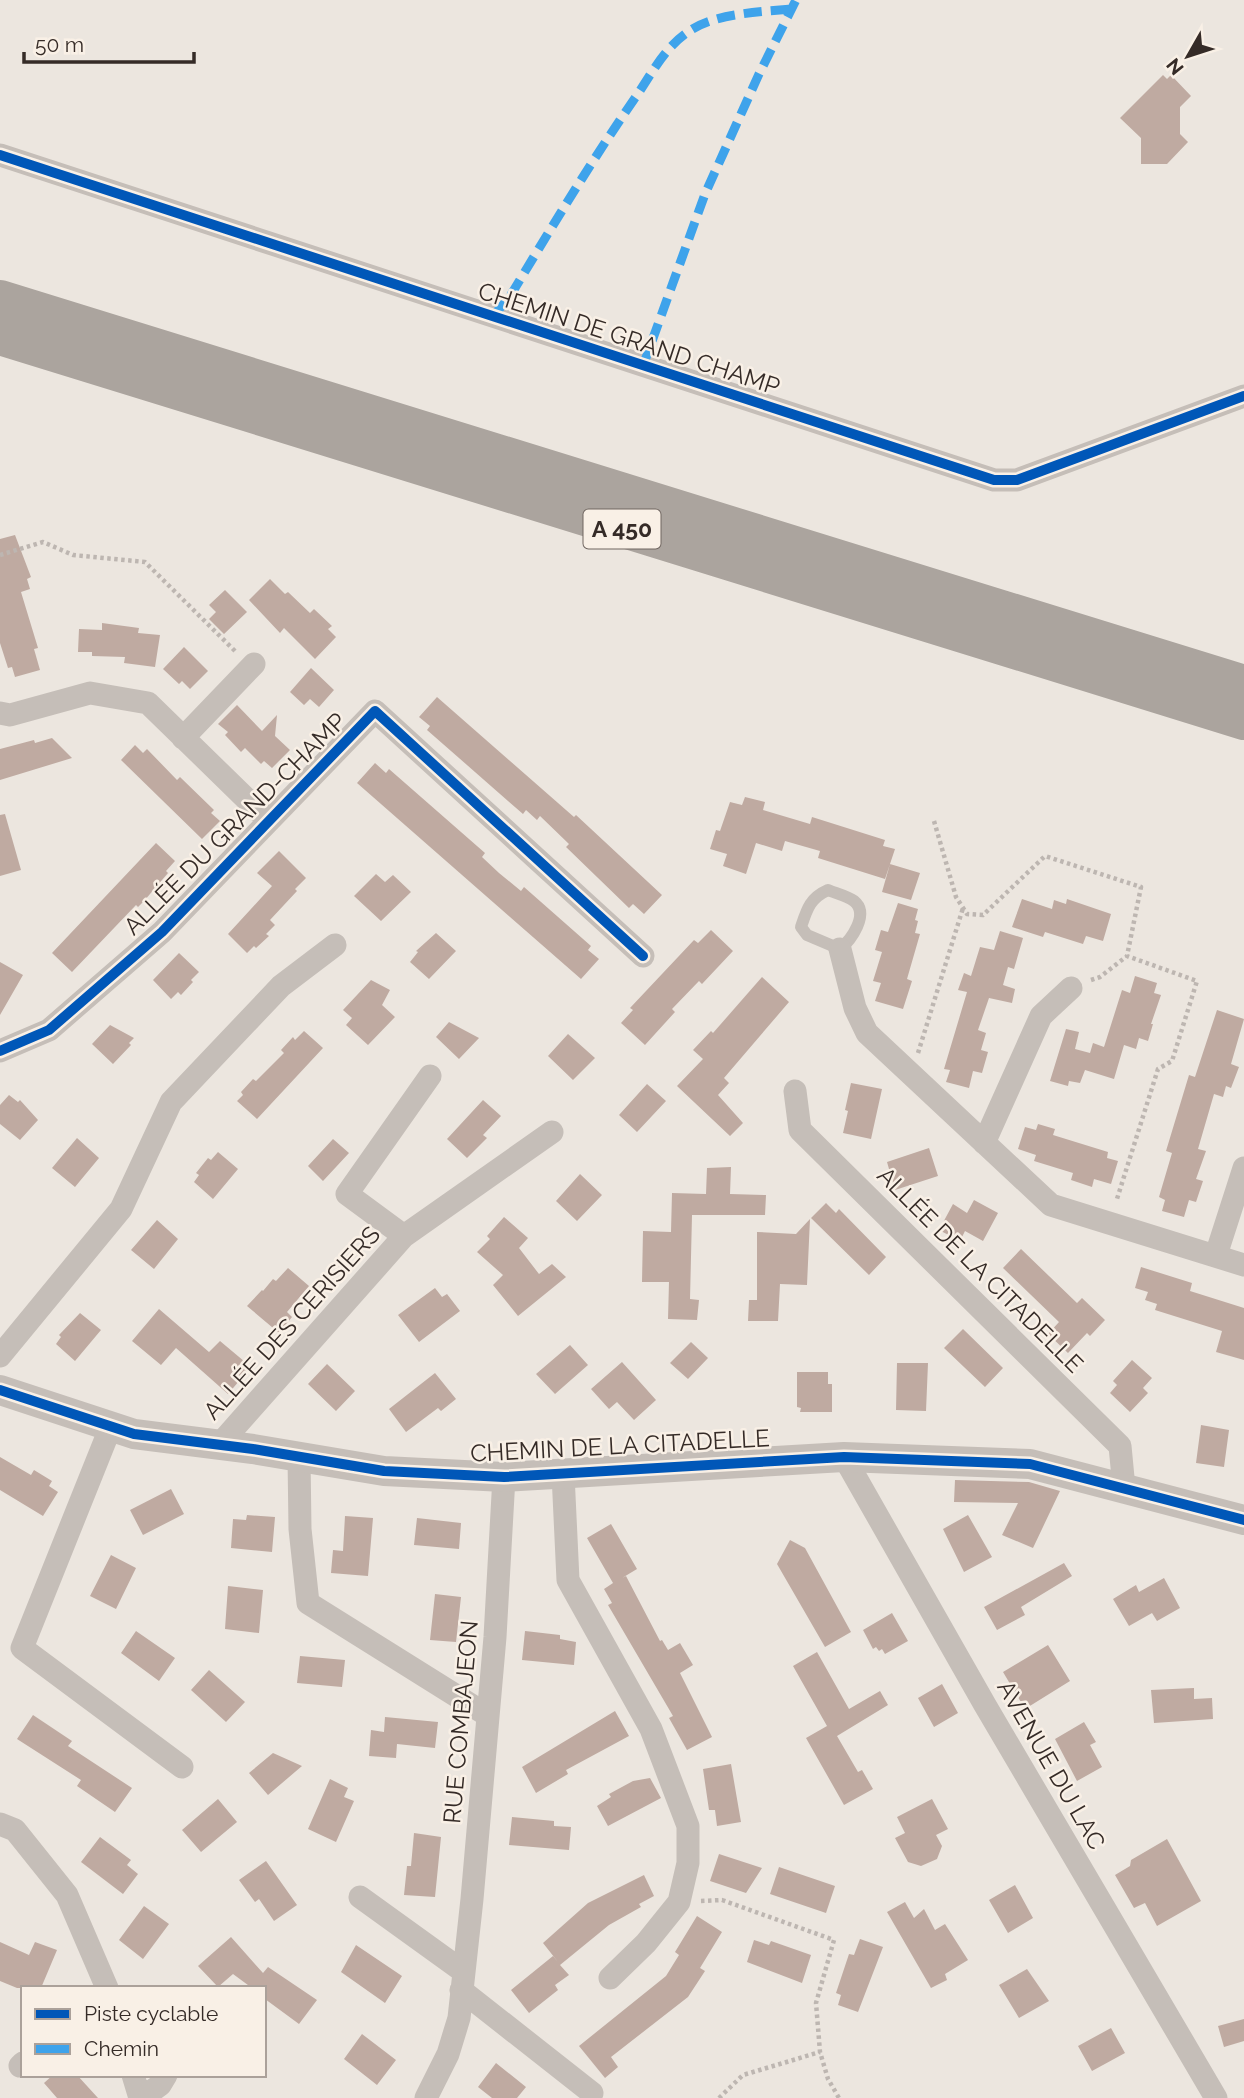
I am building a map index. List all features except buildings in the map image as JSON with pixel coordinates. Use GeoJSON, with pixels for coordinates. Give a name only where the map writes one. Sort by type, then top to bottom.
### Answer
{"type":"FeatureCollection","features":[{"type":"Feature","properties":{"kind":"highway","name":"A 450"},"geometry":{"type":"LineString","coordinates":[[0,299],[1244,684]]}},
{"type":"Feature","properties":{"kind":"highway","name":"A 450"},"geometry":{"type":"LineString","coordinates":[[0,336],[1244,721]]}},
{"type":"Feature","properties":{"kind":"street","name":"CHEMIN DE GRAND CHAMP"},"geometry":{"type":"LineString","coordinates":[[0,155],[994,480],[1017,480],[1244,396]]}},
{"type":"Feature","properties":{"kind":"street"},"geometry":{"type":"LineString","coordinates":[[183,738],[254,664]]}},
{"type":"Feature","properties":{"kind":"street"},"geometry":{"type":"LineString","coordinates":[[0,713],[9,715],[90,693],[148,703],[269,821]]}},
{"type":"Feature","properties":{"kind":"street","name":"ALLÉE DU GRAND-CHAMP"},"geometry":{"type":"LineString","coordinates":[[0,1051],[49,1030],[162,932],[375,711],[643,956]]}},
{"type":"Feature","properties":{"kind":"street"},"geometry":{"type":"LineString","coordinates":[[0,1356],[121,1209],[171,1102],[281,986],[335,945]]}},
{"type":"Feature","properties":{"kind":"street"},"geometry":{"type":"LineString","coordinates":[[840,949],[855,1008],[867,1033],[1051,1205],[1244,1265]]}},
{"type":"Feature","properties":{"kind":"street"},"geometry":{"type":"LineString","coordinates":[[984,1143],[1041,1016],[1071,988]]}},
{"type":"Feature","properties":{"kind":"street","name":"ALLÉE DES CERISIERS"},"geometry":{"type":"LineString","coordinates":[[404,1236],[347,1194],[430,1076]]}},
{"type":"Feature","properties":{"kind":"street","name":"ALLÉE DE LA CITADELLE"},"geometry":{"type":"LineString","coordinates":[[795,1091],[800,1130],[1120,1446],[1124,1489]]}},
{"type":"Feature","properties":{"kind":"street","name":"ALLÉE DES CERISIERS"},"geometry":{"type":"LineString","coordinates":[[219,1445],[404,1236],[552,1132]]}},
{"type":"Feature","properties":{"kind":"street"},"geometry":{"type":"LineString","coordinates":[[1216,1255],[1244,1168]]}},
{"type":"Feature","properties":{"kind":"street","name":"CHEMIN DE LA CITADELLE"},"geometry":{"type":"LineString","coordinates":[[0,1390],[134,1434],[384,1471],[504,1477],[844,1457],[1030,1464],[1244,1520]]}},
{"type":"Feature","properties":{"kind":"street"},"geometry":{"type":"LineString","coordinates":[[111,1426],[22,1648],[182,1767]]}},
{"type":"Feature","properties":{"kind":"street"},"geometry":{"type":"LineString","coordinates":[[299,1457],[300,1528],[308,1603],[487,1715]]}},
{"type":"Feature","properties":{"kind":"street","name":"AVENUE DU LAC"},"geometry":{"type":"LineString","coordinates":[[844,1457],[992,1717],[1216,2098]]}},
{"type":"Feature","properties":{"kind":"street"},"geometry":{"type":"LineString","coordinates":[[563,1474],[569,1580],[651,1729],[688,1826],[688,1863],[679,1902],[646,1943],[610,1978]]}},
{"type":"Feature","properties":{"kind":"street","name":"RUE COMBAJEON"},"geometry":{"type":"LineString","coordinates":[[426,2098],[448,2054],[458,2018],[472,1899],[495,1637],[504,1477]]}},
{"type":"Feature","properties":{"kind":"street"},"geometry":{"type":"LineString","coordinates":[[0,1824],[15,1830],[67,1895],[106,1986]]}},
{"type":"Feature","properties":{"kind":"street"},"geometry":{"type":"LineString","coordinates":[[360,1897],[592,2093]]}},
{"type":"Feature","properties":{"kind":"street"},"geometry":{"type":"LineString","coordinates":[[134,2077],[141,2098],[160,2085],[165,2077]]}},
{"type":"Feature","properties":{"kind":"lane"},"geometry":{"type":"LineString","coordinates":[[828,890],[854,901],[859,909],[859,920],[851,939],[840,949],[807,935],[801,927],[809,902],[816,895],[828,890]]}},
{"type":"Feature","properties":{"kind":"path"},"geometry":{"type":"LineString","coordinates":[[0,555],[43,542],[73,555],[145,562],[231,649],[254,664]]}},
{"type":"Feature","properties":{"kind":"path"},"geometry":{"type":"LineString","coordinates":[[934,821],[956,897],[967,914],[983,915],[1045,856],[1141,887],[1127,956],[1100,977],[1071,988]]}},
{"type":"Feature","properties":{"kind":"path"},"geometry":{"type":"LineString","coordinates":[[912,1074],[963,908]]}},
{"type":"Feature","properties":{"kind":"path"},"geometry":{"type":"LineString","coordinates":[[1109,1223],[1158,1069],[1172,1061],[1197,981],[1127,956]]}},
{"type":"Feature","properties":{"kind":"path"},"geometry":{"type":"LineString","coordinates":[[679,1902],[722,1900],[834,1940],[816,2003],[820,2052],[828,2079],[839,2098]]}},
{"type":"Feature","properties":{"kind":"path"},"geometry":{"type":"LineString","coordinates":[[719,2098],[743,2074],[820,2052]]}},
{"type":"Feature","properties":{"kind":"marked path"},"geometry":{"type":"LineString","coordinates":[[643,366],[705,194],[796,0]]}},
{"type":"Feature","properties":{"kind":"marked path"},"geometry":{"type":"LineString","coordinates":[[493,316],[509,298],[570,197],[658,62],[679,38],[699,26],[724,17],[792,9]]}},
{"type":"Feature","properties":{"kind":"cycle path"},"geometry":{"type":"LineString","coordinates":[[0,155],[994,480],[1017,480],[1244,396]]}},
{"type":"Feature","properties":{"kind":"cycle path"},"geometry":{"type":"LineString","coordinates":[[0,1051],[49,1030],[162,932],[375,711],[643,956]]}},
{"type":"Feature","properties":{"kind":"cycle path"},"geometry":{"type":"LineString","coordinates":[[0,1390],[134,1434],[253,1449],[384,1471],[504,1477],[844,1457],[1030,1464],[1244,1520]]}}]}
